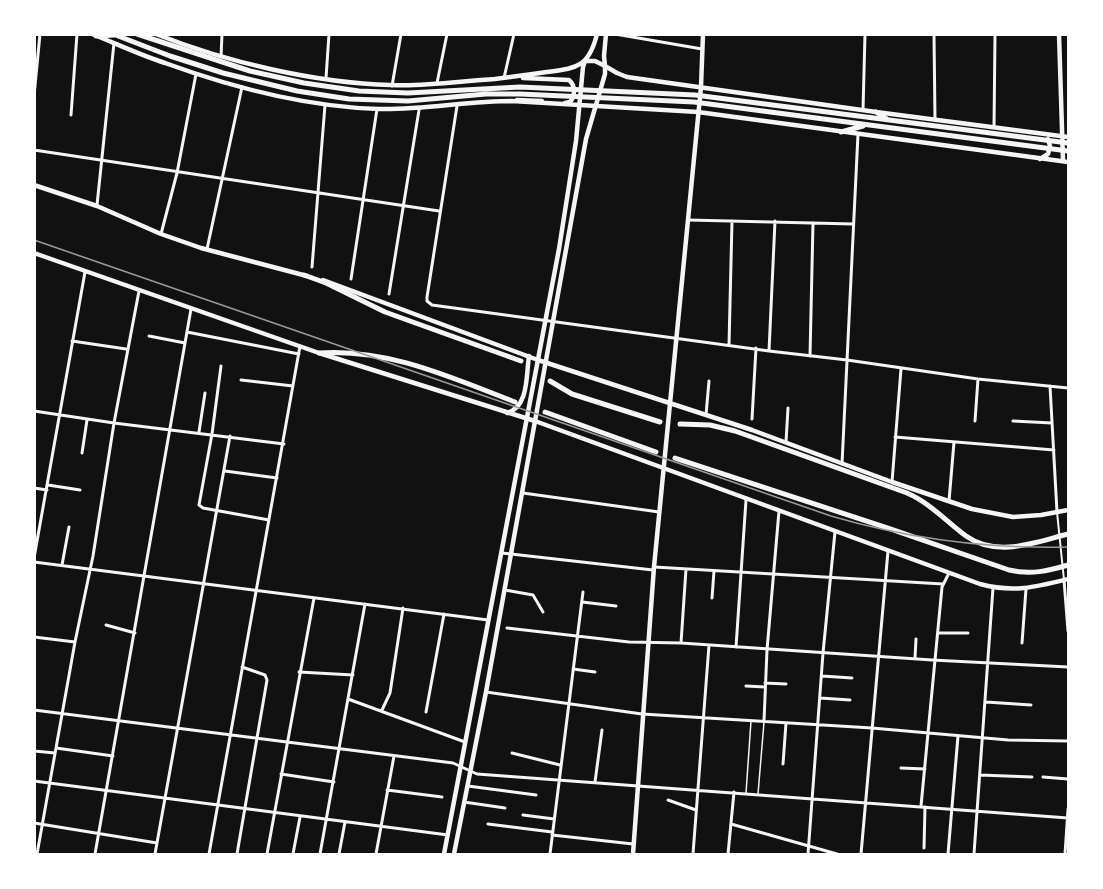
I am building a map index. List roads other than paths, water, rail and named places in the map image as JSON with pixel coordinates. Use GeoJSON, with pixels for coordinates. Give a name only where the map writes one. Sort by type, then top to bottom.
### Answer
{"type":"FeatureCollection","features":[{"type":"Feature","properties":{"kind":"highway"},"geometry":{"type":"LineString","coordinates":[[94,35],[114,35],[223,74],[278,87],[349,99],[408,101],[508,94],[662,100],[723,105],[1068,152]]}},
{"type":"Feature","properties":{"kind":"highway"},"geometry":{"type":"LineString","coordinates":[[140,35],[250,71],[359,92],[408,93],[520,87],[684,94],[1068,143]]}},
{"type":"Feature","properties":{"kind":"highway"},"geometry":{"type":"LineString","coordinates":[[876,112],[888,120]]}},
{"type":"Feature","properties":{"kind":"highway"},"geometry":{"type":"LineString","coordinates":[[841,132],[867,125]]}},
{"type":"Feature","properties":{"kind":"highway"},"geometry":{"type":"LineString","coordinates":[[304,275],[385,312],[521,361]]}},
{"type":"Feature","properties":{"kind":"highway"},"geometry":{"type":"LineString","coordinates":[[319,353],[344,353],[404,361],[515,402]]}},
{"type":"Feature","properties":{"kind":"highway"},"geometry":{"type":"LineString","coordinates":[[550,381],[572,394],[660,422]]}},
{"type":"Feature","properties":{"kind":"highway"},"geometry":{"type":"LineString","coordinates":[[545,412],[656,452]]}},
{"type":"Feature","properties":{"kind":"highway"},"geometry":{"type":"LineString","coordinates":[[680,424],[710,425],[735,431],[907,493],[922,500],[967,536],[980,543],[1000,547],[1018,547],[1068,534]]}},
{"type":"Feature","properties":{"kind":"highway"},"geometry":{"type":"LineString","coordinates":[[675,458],[891,528],[1009,570],[1042,572],[1066,566]]}},
{"type":"Feature","properties":{"kind":"main road"},"geometry":{"type":"LineString","coordinates":[[156,34],[221,57],[326,78],[392,86],[517,77],[568,70],[585,62],[595,61],[627,77],[1066,137]]}},
{"type":"Feature","properties":{"kind":"main road"},"geometry":{"type":"LineString","coordinates":[[562,250],[581,86],[585,62],[593,50],[597,34]]}},
{"type":"Feature","properties":{"kind":"main road"},"geometry":{"type":"LineString","coordinates":[[455,854],[523,493],[546,362],[550,321],[562,250],[586,139],[605,66],[606,34]]}},
{"type":"Feature","properties":{"kind":"main road"},"geometry":{"type":"LineString","coordinates":[[633,855],[653,568],[701,87],[704,34]]}},
{"type":"Feature","properties":{"kind":"main road"},"geometry":{"type":"LineString","coordinates":[[94,35],[196,74],[242,87],[326,104],[418,110],[512,101],[580,103],[595,107],[698,112],[1066,162],[1059,34]]}},
{"type":"Feature","properties":{"kind":"main road"},"geometry":{"type":"LineString","coordinates":[[512,101],[524,99],[567,103],[572,100],[573,86],[569,80],[517,77]]}},
{"type":"Feature","properties":{"kind":"main road"},"geometry":{"type":"LineString","coordinates":[[708,113],[707,95],[711,88]]}},
{"type":"Feature","properties":{"kind":"main road"},"geometry":{"type":"LineString","coordinates":[[1041,159],[1050,150],[1044,134]]}},
{"type":"Feature","properties":{"kind":"main road"},"geometry":{"type":"LineString","coordinates":[[34,185],[97,206],[162,234],[207,249],[350,288],[459,332],[706,415],[950,501],[1002,516],[1030,517],[1068,510]]}},
{"type":"Feature","properties":{"kind":"main road"},"geometry":{"type":"LineString","coordinates":[[35,255],[319,353],[535,421],[663,470],[993,588],[1026,589],[1066,579]]}},
{"type":"Feature","properties":{"kind":"main road"},"geometry":{"type":"LineString","coordinates":[[444,855],[473,712],[526,418],[538,360],[550,321]]}},
{"type":"Feature","properties":{"kind":"main road"},"geometry":{"type":"LineString","coordinates":[[507,413],[516,410],[521,403],[530,356]]}},
{"type":"Feature","properties":{"kind":"main road"},"geometry":{"type":"LineString","coordinates":[[508,515],[518,517]]}},
{"type":"Feature","properties":{"kind":"main road"},"geometry":{"type":"LineString","coordinates":[[473,712],[482,714]]}},
{"type":"Feature","properties":{"kind":"street"},"geometry":{"type":"LineString","coordinates":[[34,96],[40,34]]}},
{"type":"Feature","properties":{"kind":"street"},"geometry":{"type":"LineString","coordinates":[[71,115],[77,34]]}},
{"type":"Feature","properties":{"kind":"street"},"geometry":{"type":"LineString","coordinates":[[221,57],[222,34]]}},
{"type":"Feature","properties":{"kind":"street"},"geometry":{"type":"LineString","coordinates":[[326,78],[329,34]]}},
{"type":"Feature","properties":{"kind":"street"},"geometry":{"type":"LineString","coordinates":[[392,86],[401,34]]}},
{"type":"Feature","properties":{"kind":"street"},"geometry":{"type":"LineString","coordinates":[[437,83],[447,34]]}},
{"type":"Feature","properties":{"kind":"street"},"geometry":{"type":"LineString","coordinates":[[504,78],[514,34]]}},
{"type":"Feature","properties":{"kind":"street"},"geometry":{"type":"LineString","coordinates":[[615,34],[702,49]]}},
{"type":"Feature","properties":{"kind":"street"},"geometry":{"type":"LineString","coordinates":[[863,110],[865,34]]}},
{"type":"Feature","properties":{"kind":"street"},"geometry":{"type":"LineString","coordinates":[[934,34],[935,120]]}},
{"type":"Feature","properties":{"kind":"street"},"geometry":{"type":"LineString","coordinates":[[994,127],[995,34]]}},
{"type":"Feature","properties":{"kind":"street"},"geometry":{"type":"LineString","coordinates":[[97,206],[114,43]]}},
{"type":"Feature","properties":{"kind":"street"},"geometry":{"type":"LineString","coordinates":[[162,234],[177,173],[196,74]]}},
{"type":"Feature","properties":{"kind":"street"},"geometry":{"type":"LineString","coordinates":[[207,249],[242,87]]}},
{"type":"Feature","properties":{"kind":"street"},"geometry":{"type":"LineString","coordinates":[[312,267],[326,104]]}},
{"type":"Feature","properties":{"kind":"street"},"geometry":{"type":"LineString","coordinates":[[457,106],[427,297],[429,303],[436,306],[901,369],[1068,388]]}},
{"type":"Feature","properties":{"kind":"street"},"geometry":{"type":"LineString","coordinates":[[351,279],[377,109]]}},
{"type":"Feature","properties":{"kind":"street"},"geometry":{"type":"LineString","coordinates":[[389,294],[418,110]]}},
{"type":"Feature","properties":{"kind":"street"},"geometry":{"type":"LineString","coordinates":[[842,464],[858,134]]}},
{"type":"Feature","properties":{"kind":"street"},"geometry":{"type":"LineString","coordinates":[[34,150],[440,212]]}},
{"type":"Feature","properties":{"kind":"street"},"geometry":{"type":"LineString","coordinates":[[688,220],[853,224]]}},
{"type":"Feature","properties":{"kind":"street"},"geometry":{"type":"LineString","coordinates":[[729,345],[732,221]]}},
{"type":"Feature","properties":{"kind":"street"},"geometry":{"type":"LineString","coordinates":[[769,351],[775,221]]}},
{"type":"Feature","properties":{"kind":"street"},"geometry":{"type":"LineString","coordinates":[[810,356],[813,223]]}},
{"type":"Feature","properties":{"kind":"street"},"geometry":{"type":"LineString","coordinates":[[86,272],[34,560],[489,620]]}},
{"type":"Feature","properties":{"kind":"street"},"geometry":{"type":"LineString","coordinates":[[37,855],[139,291]]}},
{"type":"Feature","properties":{"kind":"street"},"geometry":{"type":"LineString","coordinates":[[95,855],[191,309]]}},
{"type":"Feature","properties":{"kind":"street"},"geometry":{"type":"LineString","coordinates":[[188,332],[299,354]]}},
{"type":"Feature","properties":{"kind":"street"},"geometry":{"type":"LineString","coordinates":[[149,336],[185,344]]}},
{"type":"Feature","properties":{"kind":"street"},"geometry":{"type":"LineString","coordinates":[[72,341],[127,349]]}},
{"type":"Feature","properties":{"kind":"street"},"geometry":{"type":"LineString","coordinates":[[209,855],[300,346]]}},
{"type":"Feature","properties":{"kind":"street"},"geometry":{"type":"LineString","coordinates":[[752,419],[756,348]]}},
{"type":"Feature","properties":{"kind":"street"},"geometry":{"type":"LineString","coordinates":[[221,366],[200,507],[269,520]]}},
{"type":"Feature","properties":{"kind":"street"},"geometry":{"type":"LineString","coordinates":[[892,482],[901,369]]}},
{"type":"Feature","properties":{"kind":"street"},"geometry":{"type":"LineString","coordinates":[[975,421],[978,379]]}},
{"type":"Feature","properties":{"kind":"street"},"geometry":{"type":"LineString","coordinates":[[241,380],[294,386]]}},
{"type":"Feature","properties":{"kind":"street"},"geometry":{"type":"LineString","coordinates":[[706,415],[709,381]]}},
{"type":"Feature","properties":{"kind":"street"},"geometry":{"type":"LineString","coordinates":[[1050,386],[1059,536],[1066,566],[1068,631]]}},
{"type":"Feature","properties":{"kind":"street"},"geometry":{"type":"LineString","coordinates":[[199,432],[205,393]]}},
{"type":"Feature","properties":{"kind":"street"},"geometry":{"type":"LineString","coordinates":[[786,443],[788,408]]}},
{"type":"Feature","properties":{"kind":"street"},"geometry":{"type":"LineString","coordinates":[[34,411],[284,444]]}},
{"type":"Feature","properties":{"kind":"street"},"geometry":{"type":"LineString","coordinates":[[82,453],[88,419]]}},
{"type":"Feature","properties":{"kind":"street"},"geometry":{"type":"LineString","coordinates":[[1013,421],[1052,423]]}},
{"type":"Feature","properties":{"kind":"street"},"geometry":{"type":"LineString","coordinates":[[155,855],[230,436]]}},
{"type":"Feature","properties":{"kind":"street"},"geometry":{"type":"LineString","coordinates":[[895,437],[1053,450]]}},
{"type":"Feature","properties":{"kind":"street"},"geometry":{"type":"LineString","coordinates":[[950,501],[954,442]]}},
{"type":"Feature","properties":{"kind":"street"},"geometry":{"type":"LineString","coordinates":[[224,471],[277,478]]}},
{"type":"Feature","properties":{"kind":"street"},"geometry":{"type":"LineString","coordinates":[[48,485],[80,490]]}},
{"type":"Feature","properties":{"kind":"street"},"geometry":{"type":"LineString","coordinates":[[34,488],[47,490]]}},
{"type":"Feature","properties":{"kind":"street"},"geometry":{"type":"LineString","coordinates":[[523,493],[659,512]]}},
{"type":"Feature","properties":{"kind":"street"},"geometry":{"type":"LineString","coordinates":[[736,647],[746,500]]}},
{"type":"Feature","properties":{"kind":"street"},"geometry":{"type":"LineString","coordinates":[[764,721],[778,511]]}},
{"type":"Feature","properties":{"kind":"street"},"geometry":{"type":"LineString","coordinates":[[62,565],[69,527]]}},
{"type":"Feature","properties":{"kind":"street"},"geometry":{"type":"LineString","coordinates":[[808,855],[823,653],[835,532]]}},
{"type":"Feature","properties":{"kind":"street"},"geometry":{"type":"LineString","coordinates":[[861,855],[888,551]]}},
{"type":"Feature","properties":{"kind":"street"},"geometry":{"type":"LineString","coordinates":[[502,553],[653,568],[943,584]]}},
{"type":"Feature","properties":{"kind":"street"},"geometry":{"type":"LineString","coordinates":[[681,643],[686,569]]}},
{"type":"Feature","properties":{"kind":"street"},"geometry":{"type":"LineString","coordinates":[[712,598],[714,571]]}},
{"type":"Feature","properties":{"kind":"street"},"geometry":{"type":"LineString","coordinates":[[924,848],[923,806],[928,733],[943,584],[949,573]]}},
{"type":"Feature","properties":{"kind":"street"},"geometry":{"type":"LineString","coordinates":[[979,855],[974,854],[993,588]]}},
{"type":"Feature","properties":{"kind":"street"},"geometry":{"type":"LineString","coordinates":[[1022,643],[1026,589]]}},
{"type":"Feature","properties":{"kind":"street"},"geometry":{"type":"LineString","coordinates":[[505,590],[533,595],[543,612]]}},
{"type":"Feature","properties":{"kind":"street"},"geometry":{"type":"LineString","coordinates":[[550,855],[583,592]]}},
{"type":"Feature","properties":{"kind":"street"},"geometry":{"type":"LineString","coordinates":[[267,855],[286,741],[314,598]]}},
{"type":"Feature","properties":{"kind":"street"},"geometry":{"type":"LineString","coordinates":[[582,602],[616,606]]}},
{"type":"Feature","properties":{"kind":"street"},"geometry":{"type":"LineString","coordinates":[[320,855],[365,604]]}},
{"type":"Feature","properties":{"kind":"street"},"geometry":{"type":"LineString","coordinates":[[382,710],[390,693],[403,608]]}},
{"type":"Feature","properties":{"kind":"street"},"geometry":{"type":"LineString","coordinates":[[426,712],[444,614]]}},
{"type":"Feature","properties":{"kind":"street"},"geometry":{"type":"LineString","coordinates":[[106,625],[135,633]]}},
{"type":"Feature","properties":{"kind":"street"},"geometry":{"type":"LineString","coordinates":[[498,627],[578,637],[647,642],[1068,667]]}},
{"type":"Feature","properties":{"kind":"street"},"geometry":{"type":"LineString","coordinates":[[938,633],[968,633]]}},
{"type":"Feature","properties":{"kind":"street"},"geometry":{"type":"LineString","coordinates":[[34,637],[75,642]]}},
{"type":"Feature","properties":{"kind":"street"},"geometry":{"type":"LineString","coordinates":[[915,659],[916,639]]}},
{"type":"Feature","properties":{"kind":"street"},"geometry":{"type":"LineString","coordinates":[[693,855],[710,645]]}},
{"type":"Feature","properties":{"kind":"street"},"geometry":{"type":"LineString","coordinates":[[237,855],[267,687],[265,675],[242,667]]}},
{"type":"Feature","properties":{"kind":"street"},"geometry":{"type":"LineString","coordinates":[[573,669],[595,672]]}},
{"type":"Feature","properties":{"kind":"street"},"geometry":{"type":"LineString","coordinates":[[299,672],[353,675]]}},
{"type":"Feature","properties":{"kind":"street"},"geometry":{"type":"LineString","coordinates":[[822,676],[852,678]]}},
{"type":"Feature","properties":{"kind":"street"},"geometry":{"type":"LineString","coordinates":[[746,686],[786,684]]}},
{"type":"Feature","properties":{"kind":"street"},"geometry":{"type":"LineString","coordinates":[[486,692],[642,714],[1046,742],[1068,741]]}},
{"type":"Feature","properties":{"kind":"street"},"geometry":{"type":"LineString","coordinates":[[820,698],[850,700]]}},
{"type":"Feature","properties":{"kind":"street"},"geometry":{"type":"LineString","coordinates":[[348,699],[466,743]]}},
{"type":"Feature","properties":{"kind":"street"},"geometry":{"type":"LineString","coordinates":[[986,702],[1031,705]]}},
{"type":"Feature","properties":{"kind":"street"},"geometry":{"type":"LineString","coordinates":[[34,710],[394,755],[462,765],[470,772],[1068,818]]}},
{"type":"Feature","properties":{"kind":"street"},"geometry":{"type":"LineString","coordinates":[[783,764],[786,723]]}},
{"type":"Feature","properties":{"kind":"street"},"geometry":{"type":"LineString","coordinates":[[595,782],[602,730]]}},
{"type":"Feature","properties":{"kind":"street"},"geometry":{"type":"LineString","coordinates":[[948,855],[958,736]]}},
{"type":"Feature","properties":{"kind":"street"},"geometry":{"type":"LineString","coordinates":[[56,748],[112,756]]}},
{"type":"Feature","properties":{"kind":"street"},"geometry":{"type":"LineString","coordinates":[[34,751],[55,753]]}},
{"type":"Feature","properties":{"kind":"street"},"geometry":{"type":"LineString","coordinates":[[512,753],[561,765]]}},
{"type":"Feature","properties":{"kind":"street"},"geometry":{"type":"LineString","coordinates":[[376,855],[394,755]]}},
{"type":"Feature","properties":{"kind":"street"},"geometry":{"type":"LineString","coordinates":[[901,768],[926,769]]}},
{"type":"Feature","properties":{"kind":"street"},"geometry":{"type":"LineString","coordinates":[[280,774],[334,782]]}},
{"type":"Feature","properties":{"kind":"street"},"geometry":{"type":"LineString","coordinates":[[980,775],[1032,777]]}},
{"type":"Feature","properties":{"kind":"street"},"geometry":{"type":"LineString","coordinates":[[1043,777],[1068,779]]}},
{"type":"Feature","properties":{"kind":"street"},"geometry":{"type":"LineString","coordinates":[[34,781],[448,836]]}},
{"type":"Feature","properties":{"kind":"street"},"geometry":{"type":"LineString","coordinates":[[467,786],[536,795]]}},
{"type":"Feature","properties":{"kind":"street"},"geometry":{"type":"LineString","coordinates":[[387,790],[442,797]]}},
{"type":"Feature","properties":{"kind":"street"},"geometry":{"type":"LineString","coordinates":[[728,855],[734,792]]}},
{"type":"Feature","properties":{"kind":"street"},"geometry":{"type":"LineString","coordinates":[[668,800],[696,810]]}},
{"type":"Feature","properties":{"kind":"street"},"geometry":{"type":"LineString","coordinates":[[464,802],[505,808]]}},
{"type":"Feature","properties":{"kind":"street"},"geometry":{"type":"LineString","coordinates":[[1065,855],[1068,809]]}},
{"type":"Feature","properties":{"kind":"street"},"geometry":{"type":"LineString","coordinates":[[523,815],[554,819]]}},
{"type":"Feature","properties":{"kind":"street"},"geometry":{"type":"LineString","coordinates":[[294,855],[300,817]]}},
{"type":"Feature","properties":{"kind":"street"},"geometry":{"type":"LineString","coordinates":[[339,855],[345,822]]}},
{"type":"Feature","properties":{"kind":"street"},"geometry":{"type":"LineString","coordinates":[[34,823],[157,843]]}},
{"type":"Feature","properties":{"kind":"street"},"geometry":{"type":"LineString","coordinates":[[488,824],[633,844]]}},
{"type":"Feature","properties":{"kind":"street"},"geometry":{"type":"LineString","coordinates":[[731,824],[837,855]]}},
{"type":"Feature","properties":{"kind":"lane"},"geometry":{"type":"LineString","coordinates":[[746,793],[751,720]]}},
{"type":"Feature","properties":{"kind":"lane"},"geometry":{"type":"LineString","coordinates":[[758,794],[764,721]]}},
{"type":"Feature","properties":{"kind":"railway"},"geometry":{"type":"LineString","coordinates":[[34,240],[831,516],[890,531],[948,541],[1008,546],[1068,547]]}}]}
